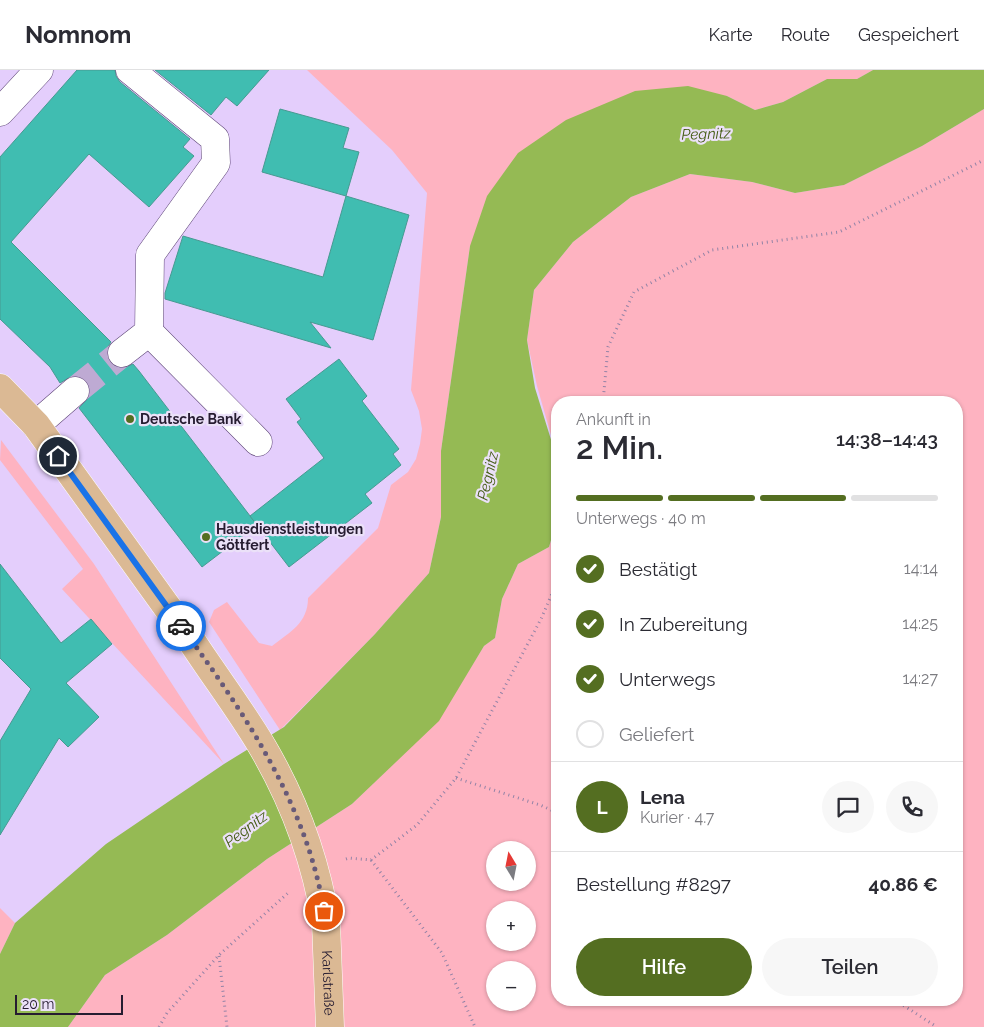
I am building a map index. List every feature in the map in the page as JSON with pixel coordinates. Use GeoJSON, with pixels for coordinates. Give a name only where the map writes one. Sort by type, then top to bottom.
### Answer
{"type":"FeatureCollection","features":[{"type":"Feature","properties":{"kind":"main road","name":"Karlstraße"},"geometry":{"type":"LineString","coordinates":[[0,388],[36,425],[193,643],[263,748],[288,797],[308,846],[322,899],[326,923],[330,1027]]}},
{"type":"Feature","properties":{"kind":"street"},"geometry":{"type":"LineString","coordinates":[[0,112],[39,70]]}},
{"type":"Feature","properties":{"kind":"street"},"geometry":{"type":"LineString","coordinates":[[130,70],[215,139],[216,163],[150,255],[149,332],[258,442]]}},
{"type":"Feature","properties":{"kind":"street"},"geometry":{"type":"LineString","coordinates":[[122,353],[149,332]]}},
{"type":"Feature","properties":{"kind":"street"},"geometry":{"type":"LineString","coordinates":[[36,425],[75,391]]}},
{"type":"Feature","properties":{"kind":"path"},"geometry":{"type":"LineString","coordinates":[[604,396],[608,347],[634,292],[712,250],[839,232],[984,160]]}},
{"type":"Feature","properties":{"kind":"path"},"geometry":{"type":"LineString","coordinates":[[475,1027],[442,953],[371,860],[417,825],[456,778],[551,595]]}},
{"type":"Feature","properties":{"kind":"path"},"geometry":{"type":"LineString","coordinates":[[456,778],[551,810]]}},
{"type":"Feature","properties":{"kind":"path"},"geometry":{"type":"LineString","coordinates":[[159,1027],[166,1013],[219,955],[290,890]]}},
{"type":"Feature","properties":{"kind":"path"},"geometry":{"type":"LineString","coordinates":[[219,955],[227,1027]]}},
{"type":"Feature","properties":{"kind":"path"},"geometry":{"type":"LineString","coordinates":[[904,1006],[937,1027]]}},
{"type":"Feature","properties":{"kind":"shaded area"},"geometry":{"type":"Polygon","coordinates":[[[307,70],[873,70],[857,79],[827,79],[783,102],[755,110],[727,96],[470,246],[441,451],[441,517],[429,573],[375,634],[280,730],[209,622],[214,610],[227,602],[259,643],[272,646],[297,626],[305,614],[308,598],[378,528],[391,485],[408,472],[416,459],[422,429],[419,411],[411,390],[427,193],[392,150],[307,70]]]}},
{"type":"Feature","properties":{"kind":"shaded area"},"geometry":{"type":"Polygon","coordinates":[[[984,109],[984,1027],[68,1027],[105,975],[167,935],[267,859],[352,804],[438,721],[484,646],[495,638],[502,599],[518,564],[549,547],[551,540],[551,1006],[963,1006],[963,396],[551,396],[551,435],[537,386],[527,340],[534,290],[573,242],[631,197],[690,174],[752,182],[795,193],[844,185],[922,146],[984,109]]]}},
{"type":"Feature","properties":{"kind":"shaded area"},"geometry":{"type":"Polygon","coordinates":[[[1,440],[94,564],[224,764],[62,589],[83,569],[0,460],[1,440]]]}},
{"type":"Feature","properties":{"kind":"shaded area"},"geometry":{"type":"Polygon","coordinates":[[[0,908],[15,923],[0,954],[0,908]]]}},
{"type":"Feature","properties":{"kind":"water","name":"Pegnitz"},"geometry":{"type":"Polygon","coordinates":[[[873,70],[984,70],[984,109],[922,146],[844,185],[795,193],[752,182],[690,174],[631,197],[573,242],[534,290],[527,340],[535,388],[551,440],[551,540],[549,547],[518,564],[502,599],[495,638],[484,646],[439,721],[352,804],[267,859],[167,935],[105,975],[68,1027],[0,1027],[0,954],[15,923],[106,844],[224,764],[284,727],[375,634],[429,573],[441,517],[441,451],[470,246],[487,196],[518,153],[566,120],[635,91],[688,86],[727,96],[755,110],[783,102],[827,79],[857,79],[873,70]]]}},
{"type":"Feature","properties":{"kind":"building"},"geometry":{"type":"Polygon","coordinates":[[[77,70],[115,70],[120,82],[190,139],[183,147],[194,156],[149,207],[89,154],[11,242],[111,342],[107,348],[110,363],[116,367],[124,368],[133,364],[257,525],[202,567],[79,408],[90,396],[90,388],[87,381],[80,376],[72,376],[60,383],[50,367],[0,319],[0,157],[77,70]]]}},
{"type":"Feature","properties":{"kind":"building"},"geometry":{"type":"Polygon","coordinates":[[[155,70],[269,70],[237,106],[226,97],[211,115],[155,70]]]}},
{"type":"Feature","properties":{"kind":"building"},"geometry":{"type":"Polygon","coordinates":[[[280,109],[349,128],[343,148],[359,152],[346,196],[262,172],[280,109]]]}},
{"type":"Feature","properties":{"kind":"building"},"geometry":{"type":"Polygon","coordinates":[[[346,196],[409,215],[373,340],[310,322],[331,348],[165,299],[165,293],[183,236],[323,277],[346,196]]]}},
{"type":"Feature","properties":{"kind":"building"},"geometry":{"type":"Polygon","coordinates":[[[339,359],[367,396],[362,401],[399,449],[393,454],[401,465],[365,494],[372,503],[289,567],[250,516],[324,458],[297,422],[301,419],[286,399],[339,359]]]}},
{"type":"Feature","properties":{"kind":"building"},"geometry":{"type":"Polygon","coordinates":[[[0,564],[61,643],[91,619],[112,644],[66,683],[99,717],[68,747],[59,738],[0,835],[0,741],[31,689],[0,658],[0,564]]]}},
{"type":"Feature","properties":{"kind":"tunnel"},"geometry":{"type":"LineString","coordinates":[[75,391],[122,353]]}},
{"type":"Feature","properties":{"kind":"way so far"},"geometry":{"type":"LineString","coordinates":[[181,626],[263,748],[288,797],[308,846],[324,911]]}},
{"type":"Feature","properties":{"kind":"place","name":"Deutsche Bank"},"geometry":{"type":"Point","coordinates":[130,419]}},
{"type":"Feature","properties":{"kind":"place","name":"Hausdienstleistungen Göttfert"},"geometry":{"type":"Point","coordinates":[206,537]}},
{"type":"Feature","properties":{"kind":"route"},"geometry":{"type":"LineString","coordinates":[[58,456],[181,626]]}}]}
